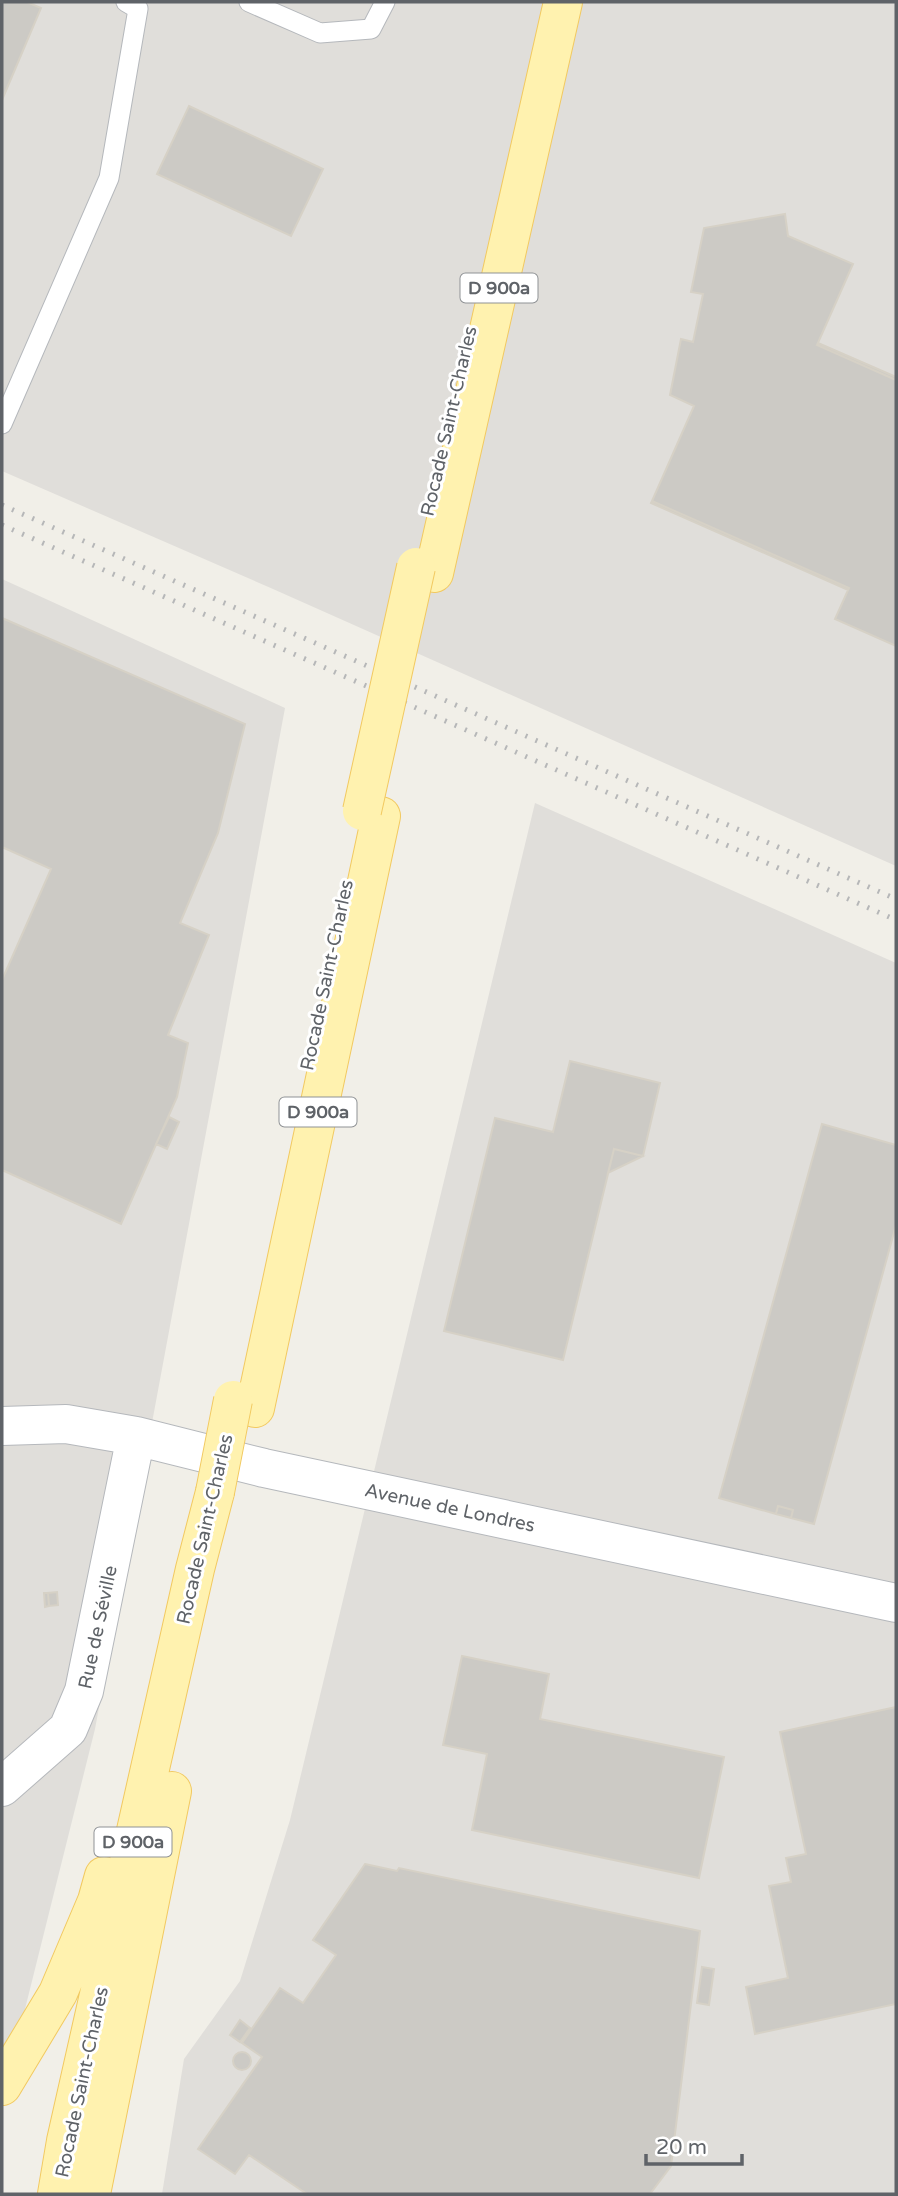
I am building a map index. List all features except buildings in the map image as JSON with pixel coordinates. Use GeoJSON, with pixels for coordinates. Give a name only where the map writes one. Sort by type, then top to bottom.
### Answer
{"type":"FeatureCollection","features":[{"type":"Feature","properties":{"kind":"main road","name":"Rocade Saint-Charles"},"geometry":{"type":"LineString","coordinates":[[91,2194],[168,1809],[225,1494],[425,570],[542,2]]}},
{"type":"Feature","properties":{"kind":"main road","name":"Rocade Saint-Charles"},"geometry":{"type":"LineString","coordinates":[[425,570],[563,2]]}},
{"type":"Feature","properties":{"kind":"main road","name":"Rocade Saint-Charles"},"geometry":{"type":"LineString","coordinates":[[57,2194],[69,2127],[195,1569],[225,1494]]}},
{"type":"Feature","properties":{"kind":"main road"},"geometry":{"type":"LineString","coordinates":[[2,2086],[58,1993],[97,1901],[195,1569]]}},
{"type":"Feature","properties":{"kind":"street","name":"Avenue de Londres"},"geometry":{"type":"LineString","coordinates":[[2,1426],[66,1423],[136,1436],[264,1468],[896,1603]]}},
{"type":"Feature","properties":{"kind":"street","name":"Rue de Séville"},"geometry":{"type":"LineString","coordinates":[[2,1787],[68,1729],[84,1691],[136,1436]]}},
{"type":"Feature","properties":{"kind":"lane"},"geometry":{"type":"LineString","coordinates":[[2,424],[109,178],[138,9],[126,2]]}},
{"type":"Feature","properties":{"kind":"lane"},"geometry":{"type":"LineString","coordinates":[[249,2],[320,33],[372,29],[385,2]]}},
{"type":"Feature","properties":{"kind":"shaded area"},"geometry":{"type":"Polygon","coordinates":[[[2,2],[896,2],[896,866],[2,471],[2,2]]]}},
{"type":"Feature","properties":{"kind":"shaded area"},"geometry":{"type":"Polygon","coordinates":[[[2,579],[285,708],[95,1729],[2,2101],[2,579]]]}},
{"type":"Feature","properties":{"kind":"shaded area"},"geometry":{"type":"Polygon","coordinates":[[[535,803],[896,963],[896,2194],[162,2194],[184,2059],[240,1981],[290,1820],[535,803]]]}},
{"type":"Feature","properties":{"kind":"railway"},"geometry":{"type":"LineString","coordinates":[[2,505],[896,899]]}},
{"type":"Feature","properties":{"kind":"railway"},"geometry":{"type":"LineString","coordinates":[[2,525],[896,920]]}}]}
